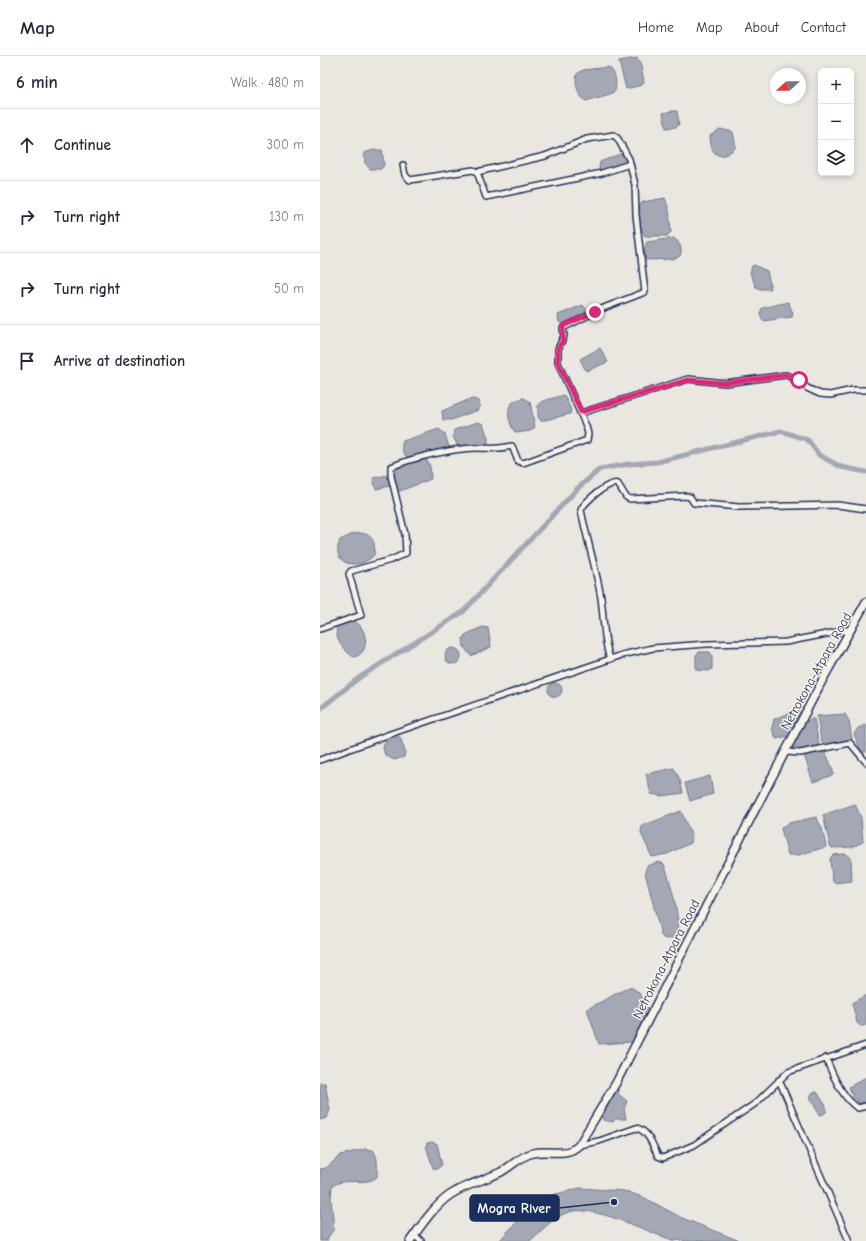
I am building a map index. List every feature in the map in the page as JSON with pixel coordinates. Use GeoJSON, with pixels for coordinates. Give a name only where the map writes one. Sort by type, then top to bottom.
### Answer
{"type":"FeatureCollection","features":[{"type":"Feature","properties":{"kind":"street"},"geometry":{"type":"LineString","coordinates":[[320,629],[361,615],[349,574],[351,571],[391,560],[406,552],[405,534],[391,476],[392,467],[417,459],[453,451],[475,448],[501,450],[512,446],[518,461],[523,462],[587,440],[588,434],[581,412],[558,363],[558,349],[563,340],[562,328],[601,309],[645,292],[646,290],[636,215],[636,190],[630,164],[618,139],[614,135],[587,139],[545,156],[477,172],[473,170],[410,180],[405,175],[403,165]]}},
{"type":"Feature","properties":{"kind":"street"},"geometry":{"type":"LineString","coordinates":[[477,172],[484,195],[488,197],[602,173],[630,164]]}},
{"type":"Feature","properties":{"kind":"street"},"geometry":{"type":"LineString","coordinates":[[581,412],[688,380],[724,383],[786,375],[799,380],[807,388],[820,394],[830,395],[853,390],[866,390]]}},
{"type":"Feature","properties":{"kind":"street"},"geometry":{"type":"LineString","coordinates":[[610,659],[604,639],[601,598],[581,510],[585,504],[607,485],[613,482],[618,484],[626,497],[630,499],[686,496],[690,497],[694,503],[739,507],[838,505],[866,509]]}},
{"type":"Feature","properties":{"kind":"street","name":"Netrokona-Atpara Road"},"geometry":{"type":"LineString","coordinates":[[579,1145],[620,1077],[729,859],[822,681],[866,602]]}},
{"type":"Feature","properties":{"kind":"street"},"geometry":{"type":"LineString","coordinates":[[320,760],[390,734],[610,659],[653,648],[746,641],[786,642],[852,628]]}},
{"type":"Feature","properties":{"kind":"street"},"geometry":{"type":"LineString","coordinates":[[786,752],[800,754],[850,743],[866,762]]}},
{"type":"Feature","properties":{"kind":"street"},"geometry":{"type":"LineString","coordinates":[[421,1241],[412,1238],[443,1200],[451,1194],[502,1171],[532,1153],[565,1153],[575,1150],[579,1145],[599,1141],[636,1128],[641,1129],[658,1156],[663,1158],[694,1145],[756,1103],[788,1072],[866,1045]]}},
{"type":"Feature","properties":{"kind":"street"},"geometry":{"type":"LineString","coordinates":[[826,1058],[835,1080],[852,1103],[858,1108],[866,1106]]}},
{"type":"Feature","properties":{"kind":"street"},"geometry":{"type":"LineString","coordinates":[[779,1080],[848,1241]]}},
{"type":"Feature","properties":{"kind":"shaded area"},"geometry":{"type":"Polygon","coordinates":[[[637,58],[640,61],[644,82],[642,85],[626,89],[619,61],[637,58]]]}},
{"type":"Feature","properties":{"kind":"shaded area"},"geometry":{"type":"Polygon","coordinates":[[[608,67],[614,74],[616,84],[615,91],[610,94],[586,101],[583,99],[577,89],[577,74],[583,70],[608,67]]]}},
{"type":"Feature","properties":{"kind":"shaded area"},"geometry":{"type":"Polygon","coordinates":[[[677,111],[679,124],[676,127],[666,128],[663,113],[677,111]]]}},
{"type":"Feature","properties":{"kind":"shaded area"},"geometry":{"type":"Polygon","coordinates":[[[720,129],[733,132],[736,147],[726,155],[721,156],[715,153],[712,149],[710,136],[720,129]]]}},
{"type":"Feature","properties":{"kind":"shaded area"},"geometry":{"type":"Polygon","coordinates":[[[374,150],[382,150],[384,165],[381,169],[370,169],[365,163],[364,153],[374,150]]]}},
{"type":"Feature","properties":{"kind":"shaded area"},"geometry":{"type":"Polygon","coordinates":[[[620,154],[625,155],[627,163],[604,170],[599,169],[600,162],[620,154]]]}},
{"type":"Feature","properties":{"kind":"shaded area"},"geometry":{"type":"Polygon","coordinates":[[[665,198],[669,210],[671,232],[667,236],[645,236],[640,227],[639,206],[643,202],[665,198]]]}},
{"type":"Feature","properties":{"kind":"shaded area"},"geometry":{"type":"Polygon","coordinates":[[[674,238],[680,246],[680,256],[672,259],[646,260],[644,250],[647,242],[674,238]]]}},
{"type":"Feature","properties":{"kind":"shaded area"},"geometry":{"type":"Polygon","coordinates":[[[754,265],[767,271],[771,289],[760,289],[756,287],[750,273],[752,266],[754,265]]]}},
{"type":"Feature","properties":{"kind":"shaded area"},"geometry":{"type":"Polygon","coordinates":[[[788,302],[793,313],[792,317],[763,321],[760,314],[762,308],[788,302]]]}},
{"type":"Feature","properties":{"kind":"shaded area"},"geometry":{"type":"Polygon","coordinates":[[[583,305],[586,309],[586,315],[563,324],[559,322],[558,315],[583,305]]]}},
{"type":"Feature","properties":{"kind":"shaded area"},"geometry":{"type":"Polygon","coordinates":[[[600,348],[608,362],[586,371],[580,359],[600,348]]]}},
{"type":"Feature","properties":{"kind":"shaded area"},"geometry":{"type":"Polygon","coordinates":[[[564,395],[571,410],[570,414],[541,421],[538,417],[538,405],[543,401],[564,395]]]}},
{"type":"Feature","properties":{"kind":"shaded area"},"geometry":{"type":"Polygon","coordinates":[[[524,398],[530,402],[535,427],[530,431],[516,433],[510,423],[509,410],[513,402],[524,398]]]}},
{"type":"Feature","properties":{"kind":"shaded area"},"geometry":{"type":"Polygon","coordinates":[[[474,399],[478,401],[480,406],[478,410],[451,420],[443,420],[442,411],[474,399]]]}},
{"type":"Feature","properties":{"kind":"shaded area"},"geometry":{"type":"Polygon","coordinates":[[[478,422],[483,424],[488,438],[488,444],[484,447],[458,447],[453,436],[454,430],[478,422]]]}},
{"type":"Feature","properties":{"kind":"shaded area"},"geometry":{"type":"Polygon","coordinates":[[[439,429],[445,434],[449,447],[410,459],[404,453],[402,449],[403,441],[439,429]]]}},
{"type":"Feature","properties":{"kind":"shaded area"},"geometry":{"type":"Polygon","coordinates":[[[426,459],[430,466],[431,479],[400,491],[396,490],[392,468],[426,459]]]}},
{"type":"Feature","properties":{"kind":"shaded area"},"geometry":{"type":"Polygon","coordinates":[[[388,475],[390,486],[376,489],[373,478],[388,475]]]}},
{"type":"Feature","properties":{"kind":"shaded area"},"geometry":{"type":"Polygon","coordinates":[[[360,533],[368,535],[373,540],[374,555],[362,563],[355,564],[342,561],[339,556],[338,549],[340,540],[353,534],[360,533]]]}},
{"type":"Feature","properties":{"kind":"shaded area"},"geometry":{"type":"Polygon","coordinates":[[[352,620],[361,627],[365,639],[363,650],[360,654],[354,657],[340,644],[337,634],[338,625],[352,620]]]}},
{"type":"Feature","properties":{"kind":"shaded area"},"geometry":{"type":"Polygon","coordinates":[[[482,627],[488,628],[491,647],[471,656],[464,647],[463,639],[465,635],[482,627]]]}},
{"type":"Feature","properties":{"kind":"shaded area"},"geometry":{"type":"Polygon","coordinates":[[[450,648],[456,648],[461,653],[459,662],[456,664],[450,664],[445,659],[445,653],[450,648]]]}},
{"type":"Feature","properties":{"kind":"shaded area"},"geometry":{"type":"Polygon","coordinates":[[[699,652],[710,652],[712,657],[712,669],[709,671],[696,670],[696,655],[699,652]]]}},
{"type":"Feature","properties":{"kind":"shaded area"},"geometry":{"type":"Polygon","coordinates":[[[552,683],[558,683],[562,687],[562,693],[558,697],[552,697],[548,693],[548,687],[552,683]]]}},
{"type":"Feature","properties":{"kind":"shaded area"},"geometry":{"type":"Polygon","coordinates":[[[796,711],[802,713],[791,735],[776,739],[772,728],[774,719],[796,711]]]}},
{"type":"Feature","properties":{"kind":"shaded area"},"geometry":{"type":"Polygon","coordinates":[[[845,714],[849,721],[852,739],[832,745],[824,745],[821,740],[817,716],[845,714]]]}},
{"type":"Feature","properties":{"kind":"shaded area"},"geometry":{"type":"Polygon","coordinates":[[[814,719],[819,745],[804,751],[791,751],[791,747],[807,721],[814,719]]]}},
{"type":"Feature","properties":{"kind":"shaded area"},"geometry":{"type":"Polygon","coordinates":[[[866,725],[866,752],[864,752],[861,751],[854,734],[858,728],[866,725]]]}},
{"type":"Feature","properties":{"kind":"shaded area"},"geometry":{"type":"Polygon","coordinates":[[[394,737],[400,737],[405,751],[404,757],[394,760],[385,755],[383,748],[385,742],[394,737]]]}},
{"type":"Feature","properties":{"kind":"shaded area"},"geometry":{"type":"Polygon","coordinates":[[[825,751],[833,770],[833,775],[813,782],[804,755],[825,751]]]}},
{"type":"Feature","properties":{"kind":"shaded area"},"geometry":{"type":"Polygon","coordinates":[[[674,768],[680,780],[683,793],[661,796],[651,794],[646,774],[674,768]]]}},
{"type":"Feature","properties":{"kind":"shaded area"},"geometry":{"type":"Polygon","coordinates":[[[710,776],[713,794],[690,801],[685,783],[710,776]]]}},
{"type":"Feature","properties":{"kind":"shaded area"},"geometry":{"type":"Polygon","coordinates":[[[855,804],[861,818],[863,842],[852,847],[832,848],[823,815],[855,804]]]}},
{"type":"Feature","properties":{"kind":"shaded area"},"geometry":{"type":"Polygon","coordinates":[[[681,811],[692,837],[691,843],[667,854],[652,857],[641,833],[642,826],[681,811]]]}},
{"type":"Feature","properties":{"kind":"shaded area"},"geometry":{"type":"Polygon","coordinates":[[[816,817],[822,828],[826,847],[798,855],[788,855],[781,828],[789,823],[816,817]]]}},
{"type":"Feature","properties":{"kind":"shaded area"},"geometry":{"type":"Polygon","coordinates":[[[847,854],[851,860],[852,881],[834,883],[832,879],[830,858],[833,855],[847,854]]]}},
{"type":"Feature","properties":{"kind":"shaded area"},"geometry":{"type":"Polygon","coordinates":[[[658,862],[664,864],[677,911],[678,930],[676,936],[668,939],[663,938],[661,935],[645,872],[647,866],[658,862]]]}},
{"type":"Feature","properties":{"kind":"shaded area"},"geometry":{"type":"Polygon","coordinates":[[[629,987],[633,988],[640,994],[645,1002],[649,1014],[636,1040],[632,1042],[599,1044],[587,1009],[629,987]]]}},
{"type":"Feature","properties":{"kind":"shaded area"},"geometry":{"type":"Polygon","coordinates":[[[866,995],[866,1025],[861,1026],[857,1023],[852,1003],[866,995]]]}},
{"type":"Feature","properties":{"kind":"shaded area"},"geometry":{"type":"Polygon","coordinates":[[[866,1077],[866,1102],[859,1103],[853,1097],[849,1087],[866,1077]]]}},
{"type":"Feature","properties":{"kind":"shaded area"},"geometry":{"type":"Polygon","coordinates":[[[320,1083],[325,1083],[330,1110],[327,1118],[320,1120],[320,1083]]]}},
{"type":"Feature","properties":{"kind":"shaded area"},"geometry":{"type":"Polygon","coordinates":[[[617,1088],[619,1091],[618,1094],[627,1101],[624,1109],[626,1119],[615,1119],[613,1122],[603,1120],[602,1117],[617,1088]]]}},
{"type":"Feature","properties":{"kind":"shaded area"},"geometry":{"type":"Polygon","coordinates":[[[817,1092],[826,1106],[826,1112],[822,1115],[819,1114],[810,1098],[812,1093],[817,1092]]]}},
{"type":"Feature","properties":{"kind":"shaded area"},"geometry":{"type":"Polygon","coordinates":[[[432,1142],[437,1144],[442,1165],[437,1169],[433,1168],[426,1146],[427,1143],[432,1142]]]}},
{"type":"Feature","properties":{"kind":"shaded area"},"geometry":{"type":"Polygon","coordinates":[[[365,1149],[373,1150],[375,1153],[377,1177],[366,1181],[337,1183],[332,1186],[331,1199],[334,1229],[327,1241],[320,1241],[320,1169],[326,1168],[341,1155],[365,1149]]]}},
{"type":"Feature","properties":{"kind":"shaded area"},"geometry":{"type":"Polygon","coordinates":[[[580,1188],[624,1191],[643,1197],[682,1218],[740,1241],[673,1240],[604,1215],[576,1211],[566,1213],[556,1218],[530,1241],[499,1241],[531,1207],[544,1197],[580,1188]]]}},
{"type":"Feature","properties":{"kind":"waterway"},"geometry":{"type":"LineString","coordinates":[[320,709],[360,677],[463,612],[578,488],[600,469],[629,464],[657,462],[781,431],[808,440],[819,455],[841,467],[866,472]]}},
{"type":"Feature","properties":{"kind":"place","name":"Mogra River"},"geometry":{"type":"Point","coordinates":[614,1202]}},
{"type":"Feature","properties":{"kind":"route"},"geometry":{"type":"LineString","coordinates":[[595,312],[574,323],[563,326],[562,332],[564,336],[558,349],[558,363],[581,412],[677,382],[693,379],[724,383],[786,375],[799,380]]}}]}
